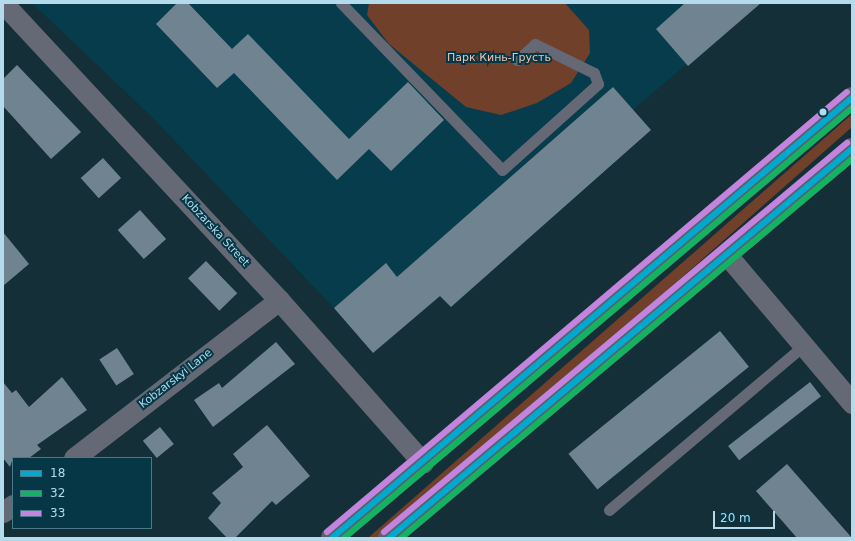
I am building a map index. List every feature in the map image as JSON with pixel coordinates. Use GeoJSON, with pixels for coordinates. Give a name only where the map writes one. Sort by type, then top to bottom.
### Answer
{"type":"FeatureCollection","features":[{"type":"Feature","properties":{"kind":"main road"},"geometry":{"type":"LineString","coordinates":[[332,538],[423,463],[852,98]]}},
{"type":"Feature","properties":{"kind":"main road"},"geometry":{"type":"LineString","coordinates":[[389,538],[852,149]]}},
{"type":"Feature","properties":{"kind":"street","name":"Kobzarska Street"},"geometry":{"type":"LineString","coordinates":[[3,3],[279,300],[423,463]]}},
{"type":"Feature","properties":{"kind":"street"},"geometry":{"type":"LineString","coordinates":[[727,255],[802,346],[852,403]]}},
{"type":"Feature","properties":{"kind":"street","name":"Kobzarskyi Lane"},"geometry":{"type":"LineString","coordinates":[[75,457],[279,300]]}},
{"type":"Feature","properties":{"kind":"street"},"geometry":{"type":"LineString","coordinates":[[3,512],[12,506]]}},
{"type":"Feature","properties":{"kind":"lane"},"geometry":{"type":"LineString","coordinates":[[342,3],[502,170],[598,84],[594,73],[536,44],[518,60]]}},
{"type":"Feature","properties":{"kind":"lane"},"geometry":{"type":"LineString","coordinates":[[609,510],[802,346]]}},
{"type":"Feature","properties":{"kind":"shaded area"},"geometry":{"type":"Polygon","coordinates":[[[32,3],[758,3],[633,110],[651,130],[451,307],[440,296],[373,353],[334,308],[152,117],[32,3]]]}},
{"type":"Feature","properties":{"kind":"green space","name":"Парк Кинь-Грусть"},"geometry":{"type":"Polygon","coordinates":[[[369,3],[565,3],[589,30],[590,53],[571,83],[537,103],[501,115],[466,107],[389,44],[367,15],[369,3]]]}},
{"type":"Feature","properties":{"kind":"green space"},"geometry":{"type":"Polygon","coordinates":[[[852,114],[852,127],[387,538],[368,538],[852,114]]]}},
{"type":"Feature","properties":{"kind":"building"},"geometry":{"type":"Polygon","coordinates":[[[177,3],[188,3],[232,49],[248,34],[349,139],[408,82],[444,120],[391,171],[369,149],[337,180],[234,73],[217,88],[156,24],[177,3]]]}},
{"type":"Feature","properties":{"kind":"building"},"geometry":{"type":"Polygon","coordinates":[[[685,3],[761,3],[688,66],[656,29],[685,3]]]}},
{"type":"Feature","properties":{"kind":"building"},"geometry":{"type":"Polygon","coordinates":[[[17,65],[81,132],[51,159],[3,106],[3,79],[17,65]]]}},
{"type":"Feature","properties":{"kind":"building"},"geometry":{"type":"Polygon","coordinates":[[[613,87],[651,130],[451,307],[440,296],[373,353],[334,308],[386,263],[397,277],[613,87]]]}},
{"type":"Feature","properties":{"kind":"building"},"geometry":{"type":"Polygon","coordinates":[[[103,158],[121,178],[99,198],[81,178],[103,158]]]}},
{"type":"Feature","properties":{"kind":"building"},"geometry":{"type":"Polygon","coordinates":[[[140,210],[166,239],[144,259],[118,230],[140,210]]]}},
{"type":"Feature","properties":{"kind":"building"},"geometry":{"type":"Polygon","coordinates":[[[3,232],[29,264],[3,286],[3,232]]]}},
{"type":"Feature","properties":{"kind":"building"},"geometry":{"type":"Polygon","coordinates":[[[206,261],[237,293],[219,311],[188,278],[206,261]]]}},
{"type":"Feature","properties":{"kind":"building"},"geometry":{"type":"Polygon","coordinates":[[[720,331],[749,367],[597,489],[568,454],[720,331]]]}},
{"type":"Feature","properties":{"kind":"building"},"geometry":{"type":"Polygon","coordinates":[[[276,342],[295,364],[213,427],[194,400],[219,383],[222,388],[276,342]]]}},
{"type":"Feature","properties":{"kind":"building"},"geometry":{"type":"Polygon","coordinates":[[[117,348],[134,374],[116,385],[99,359],[117,348]]]}},
{"type":"Feature","properties":{"kind":"building"},"geometry":{"type":"Polygon","coordinates":[[[62,377],[87,410],[37,445],[41,449],[30,457],[12,457],[10,467],[3,458],[3,382],[12,393],[16,390],[29,407],[62,377]]]}},
{"type":"Feature","properties":{"kind":"building"},"geometry":{"type":"Polygon","coordinates":[[[810,382],[821,396],[739,460],[728,446],[810,382]]]}},
{"type":"Feature","properties":{"kind":"building"},"geometry":{"type":"Polygon","coordinates":[[[267,425],[310,476],[276,505],[272,501],[235,538],[227,538],[208,518],[221,503],[212,493],[243,467],[233,454],[267,425]]]}},
{"type":"Feature","properties":{"kind":"building"},"geometry":{"type":"Polygon","coordinates":[[[160,427],[174,444],[157,458],[143,441],[160,427]]]}},
{"type":"Feature","properties":{"kind":"building"},"geometry":{"type":"Polygon","coordinates":[[[787,464],[852,538],[797,538],[756,491],[787,464]]]}},
{"type":"Feature","properties":{"kind":"transit line","name":"33"},"geometry":{"type":"LineString","coordinates":[[327,532],[847,92]]}},
{"type":"Feature","properties":{"kind":"transit line","name":"18"},"geometry":{"type":"LineString","coordinates":[[332,538],[852,98]]}},
{"type":"Feature","properties":{"kind":"transit line","name":"32"},"geometry":{"type":"LineString","coordinates":[[344,538],[852,108]]}},
{"type":"Feature","properties":{"kind":"transit line","name":"33"},"geometry":{"type":"LineString","coordinates":[[384,532],[847,143]]}},
{"type":"Feature","properties":{"kind":"transit line","name":"18"},"geometry":{"type":"LineString","coordinates":[[389,538],[852,149]]}},
{"type":"Feature","properties":{"kind":"transit line","name":"32"},"geometry":{"type":"LineString","coordinates":[[401,538],[852,159]]}}]}
